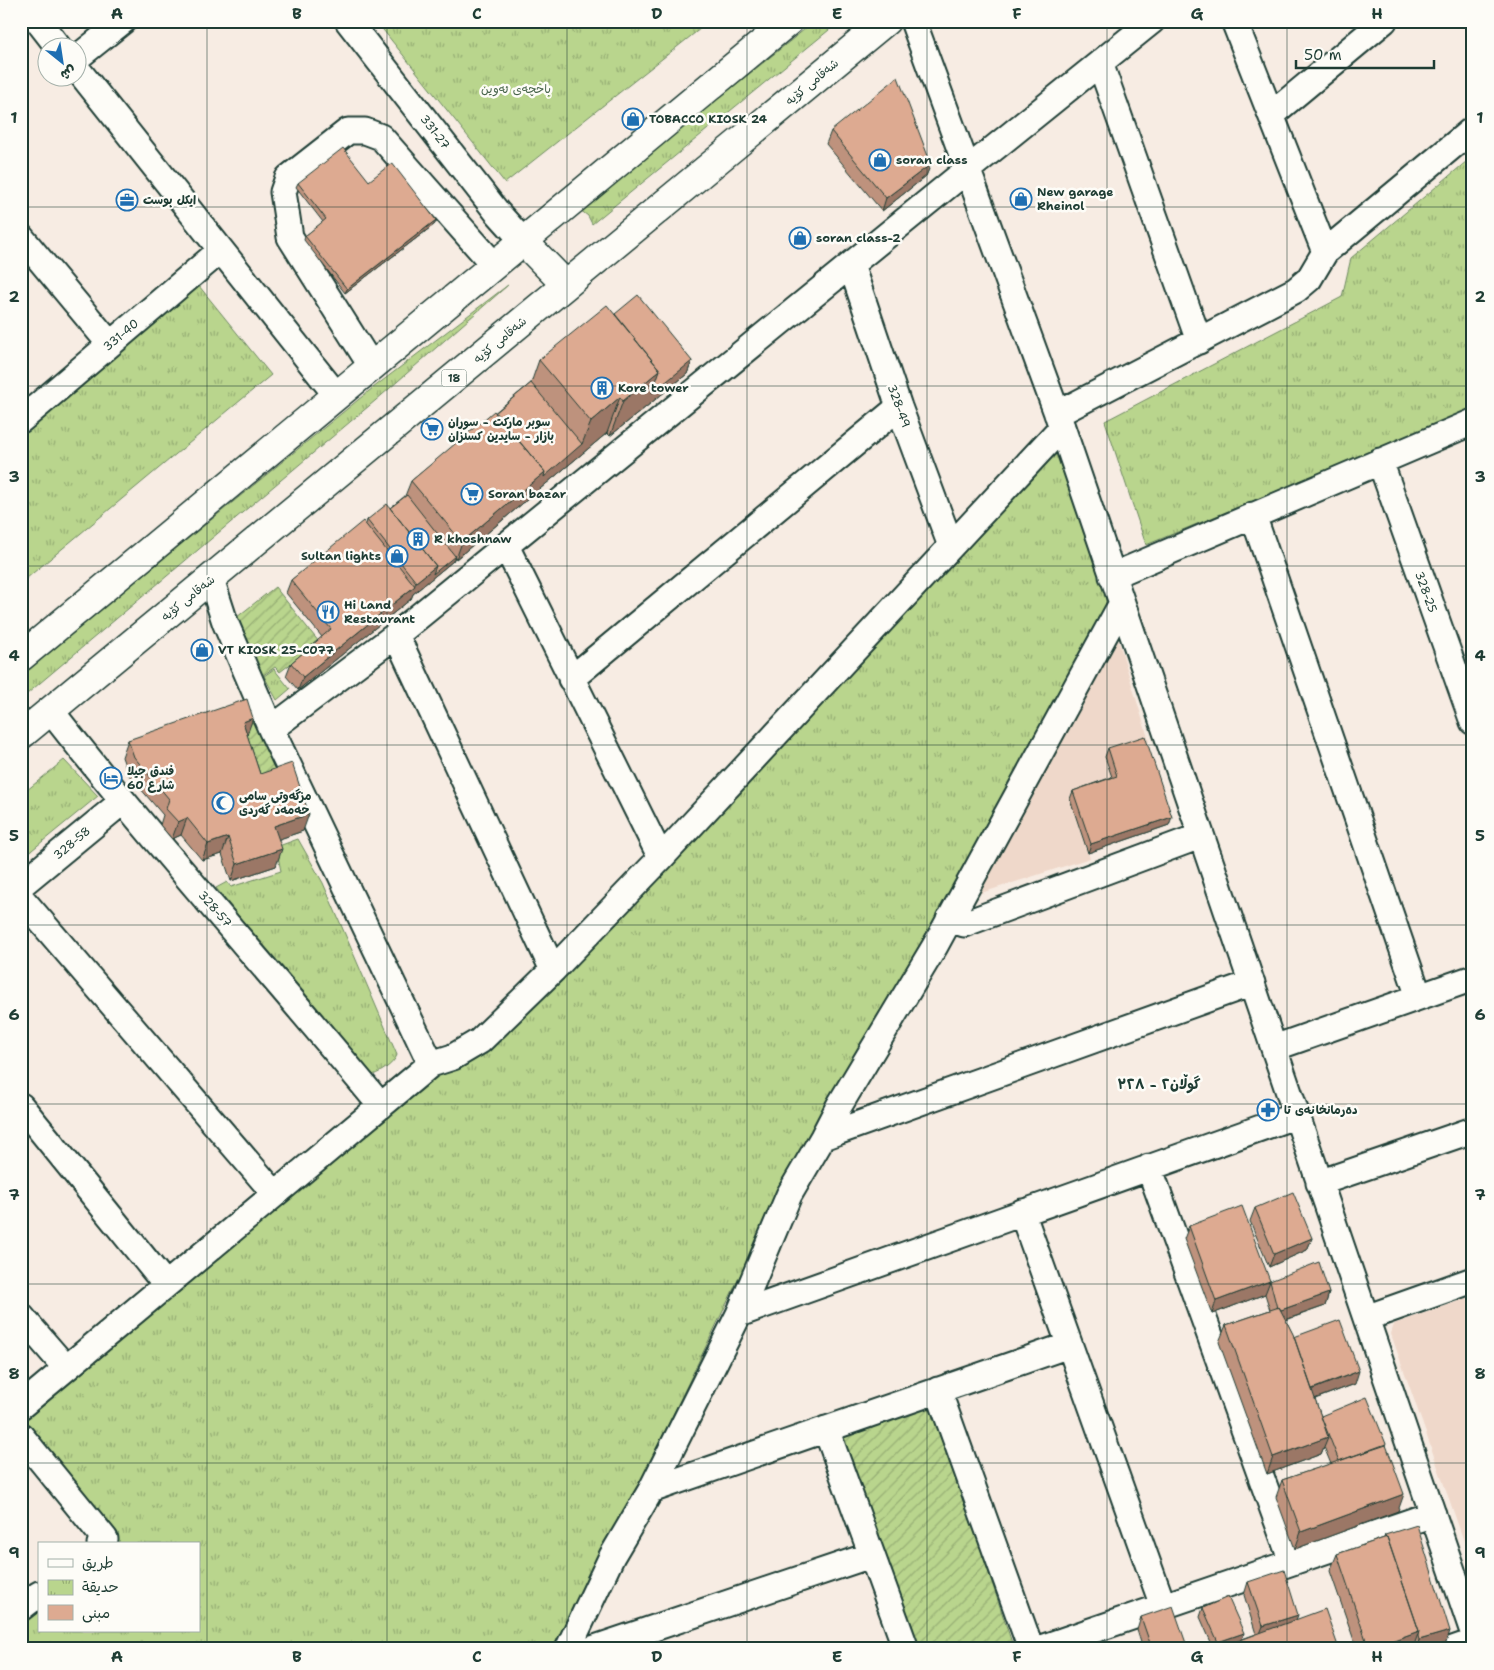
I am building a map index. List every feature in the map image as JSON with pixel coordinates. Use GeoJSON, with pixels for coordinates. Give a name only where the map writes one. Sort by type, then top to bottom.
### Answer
{"type":"FeatureCollection","features":[{"type":"Feature","properties":{"kind":"highway"},"geometry":{"type":"LineString","coordinates":[[21,657],[789,21]]}},
{"type":"Feature","properties":{"kind":"highway","name":"شەقامی کۆیە"},"geometry":{"type":"LineString","coordinates":[[21,735],[886,21]]}},
{"type":"Feature","properties":{"kind":"highway"},"geometry":{"type":"LineString","coordinates":[[524,242],[566,285]]}},
{"type":"Feature","properties":{"kind":"street"},"geometry":{"type":"LineString","coordinates":[[38,21],[51,38]]}},
{"type":"Feature","properties":{"kind":"street"},"geometry":{"type":"LineString","coordinates":[[88,48],[123,21]]}},
{"type":"Feature","properties":{"kind":"street","name":"331-27"},"geometry":{"type":"LineString","coordinates":[[348,21],[497,212],[524,242]]}},
{"type":"Feature","properties":{"kind":"street"},"geometry":{"type":"LineString","coordinates":[[913,21],[1060,420],[1200,836],[1473,1632]]}},
{"type":"Feature","properties":{"kind":"street"},"geometry":{"type":"LineString","coordinates":[[271,729],[396,635],[1152,21]]}},
{"type":"Feature","properties":{"kind":"street"},"geometry":{"type":"LineString","coordinates":[[1234,21],[1325,252]]}},
{"type":"Feature","properties":{"kind":"street"},"geometry":{"type":"LineString","coordinates":[[1270,115],[1384,21]]}},
{"type":"Feature","properties":{"kind":"street"},"geometry":{"type":"LineString","coordinates":[[1100,64],[1199,341]]}},
{"type":"Feature","properties":{"kind":"street"},"geometry":{"type":"LineString","coordinates":[[88,83],[337,396]]}},
{"type":"Feature","properties":{"kind":"street"},"geometry":{"type":"LineString","coordinates":[[21,1406],[431,1064],[453,1057],[480,1041],[553,970],[661,858],[951,546],[1060,420],[1199,341],[1296,290],[1309,279],[1325,252],[1473,129]]}},
{"type":"Feature","properties":{"kind":"street"},"geometry":{"type":"LineString","coordinates":[[372,367],[290,237],[283,192],[288,178],[348,131],[365,131],[381,137],[494,265]]}},
{"type":"Feature","properties":{"kind":"street"},"geometry":{"type":"LineString","coordinates":[[21,237],[110,344]]}},
{"type":"Feature","properties":{"kind":"street","name":"331-40"},"geometry":{"type":"LineString","coordinates":[[21,420],[221,250]]}},
{"type":"Feature","properties":{"kind":"street","name":"328-49"},"geometry":{"type":"LineString","coordinates":[[851,265],[899,407],[951,546]]}},
{"type":"Feature","properties":{"kind":"street"},"geometry":{"type":"LineString","coordinates":[[571,679],[899,407]]}},
{"type":"Feature","properties":{"kind":"street"},"geometry":{"type":"LineString","coordinates":[[1112,576],[1473,422]]}},
{"type":"Feature","properties":{"kind":"street","name":"328-25"},"geometry":{"type":"LineString","coordinates":[[1380,461],[1467,688],[1473,722]]}},
{"type":"Feature","properties":{"kind":"street"},"geometry":{"type":"LineString","coordinates":[[1253,515],[1419,997]]}},
{"type":"Feature","properties":{"kind":"street"},"geometry":{"type":"LineString","coordinates":[[506,546],[661,858]]}},
{"type":"Feature","properties":{"kind":"street"},"geometry":{"type":"LineString","coordinates":[[211,578],[225,622],[271,729],[431,1064]]}},
{"type":"Feature","properties":{"kind":"street"},"geometry":{"type":"LineString","coordinates":[[568,1649],[612,1556],[651,1490],[739,1314],[789,1195],[839,1106],[935,946],[1122,603]]}},
{"type":"Feature","properties":{"kind":"street"},"geometry":{"type":"LineString","coordinates":[[396,635],[553,970]]}},
{"type":"Feature","properties":{"kind":"street","name":"328-57"},"geometry":{"type":"LineString","coordinates":[[51,711],[123,801],[381,1106]]}},
{"type":"Feature","properties":{"kind":"street","name":"328-58"},"geometry":{"type":"LineString","coordinates":[[21,885],[123,801]]}},
{"type":"Feature","properties":{"kind":"street"},"geometry":{"type":"LineString","coordinates":[[949,919],[964,924],[1200,836]]}},
{"type":"Feature","properties":{"kind":"street"},"geometry":{"type":"LineString","coordinates":[[21,898],[275,1194]]}},
{"type":"Feature","properties":{"kind":"street"},"geometry":{"type":"LineString","coordinates":[[1274,1048],[1473,978]]}},
{"type":"Feature","properties":{"kind":"street"},"geometry":{"type":"LineString","coordinates":[[823,1137],[1252,983]]}},
{"type":"Feature","properties":{"kind":"street"},"geometry":{"type":"LineString","coordinates":[[21,1106],[166,1285]]}},
{"type":"Feature","properties":{"kind":"street"},"geometry":{"type":"LineString","coordinates":[[739,1314],[1297,1115]]}},
{"type":"Feature","properties":{"kind":"street"},"geometry":{"type":"LineString","coordinates":[[1320,1183],[1473,1130]]}},
{"type":"Feature","properties":{"kind":"street"},"geometry":{"type":"LineString","coordinates":[[1149,1167],[1292,1562]]}},
{"type":"Feature","properties":{"kind":"street"},"geometry":{"type":"LineString","coordinates":[[1022,1212],[1162,1606]]}},
{"type":"Feature","properties":{"kind":"street"},"geometry":{"type":"LineString","coordinates":[[1366,1318],[1473,1280]]}},
{"type":"Feature","properties":{"kind":"street"},"geometry":{"type":"LineString","coordinates":[[21,1316],[66,1368]]}},
{"type":"Feature","properties":{"kind":"street"},"geometry":{"type":"LineString","coordinates":[[651,1490],[1069,1345]]}},
{"type":"Feature","properties":{"kind":"street"},"geometry":{"type":"LineString","coordinates":[[938,1390],[1031,1649]]}},
{"type":"Feature","properties":{"kind":"street"},"geometry":{"type":"LineString","coordinates":[[826,1429],[906,1649]]}},
{"type":"Feature","properties":{"kind":"street"},"geometry":{"type":"LineString","coordinates":[[21,1436],[105,1539],[102,1542]]}},
{"type":"Feature","properties":{"kind":"street"},"geometry":{"type":"LineString","coordinates":[[1038,1649],[1432,1514]]}},
{"type":"Feature","properties":{"kind":"street"},"geometry":{"type":"LineString","coordinates":[[592,1649],[871,1556]]}},
{"type":"Feature","properties":{"kind":"street"},"geometry":{"type":"LineString","coordinates":[[21,1608],[38,1595]]}},
{"type":"Feature","properties":{"kind":"street"},"geometry":{"type":"LineString","coordinates":[[1453,1649],[1473,1642]]}},
{"type":"Feature","properties":{"kind":"shaded area"},"geometry":{"type":"Polygon","coordinates":[[[1117,636],[1149,741],[1141,744],[1114,784],[1088,853],[1090,858],[975,895],[1117,636]]]}},
{"type":"Feature","properties":{"kind":"shaded area"},"geometry":{"type":"Polygon","coordinates":[[[1473,1296],[1473,1567],[1391,1334],[1394,1324],[1473,1296]]]}},
{"type":"Feature","properties":{"kind":"green space","name":"باخچەی ئەوین"},"geometry":{"type":"Polygon","coordinates":[[[376,21],[710,21],[505,183],[376,21]]]}},
{"type":"Feature","properties":{"kind":"green space"},"geometry":{"type":"Polygon","coordinates":[[[815,21],[840,21],[592,224],[588,216],[580,210],[815,21]]]}},
{"type":"Feature","properties":{"kind":"green space"},"geometry":{"type":"Polygon","coordinates":[[[1473,156],[1473,410],[1146,545],[1105,421],[1342,297],[1351,258],[1473,156]]]}},
{"type":"Feature","properties":{"kind":"green space"},"geometry":{"type":"Polygon","coordinates":[[[508,285],[382,395],[21,699],[21,675],[369,391],[508,285]]]}},
{"type":"Feature","properties":{"kind":"green space"},"geometry":{"type":"Polygon","coordinates":[[[199,286],[271,375],[21,583],[21,437],[199,286]]]}},
{"type":"Feature","properties":{"kind":"green space"},"geometry":{"type":"Polygon","coordinates":[[[1059,445],[1113,601],[979,841],[790,1172],[560,1649],[21,1649],[21,1604],[38,1591],[38,1632],[200,1632],[200,1542],[96,1542],[108,1532],[21,1422],[21,1412],[421,1082],[460,1062],[1059,445]]]}},
{"type":"Feature","properties":{"kind":"green space"},"geometry":{"type":"Polygon","coordinates":[[[275,587],[319,642],[280,672],[275,667],[262,676],[232,621],[275,587]]]}},
{"type":"Feature","properties":{"kind":"green space"},"geometry":{"type":"Polygon","coordinates":[[[274,669],[290,689],[277,700],[264,676],[274,669]]]}},
{"type":"Feature","properties":{"kind":"green space"},"geometry":{"type":"Polygon","coordinates":[[[250,703],[295,775],[254,790],[247,735],[250,703]]]}},
{"type":"Feature","properties":{"kind":"green space"},"geometry":{"type":"Polygon","coordinates":[[[64,760],[98,796],[21,859],[21,795],[64,760]]]}},
{"type":"Feature","properties":{"kind":"green space"},"geometry":{"type":"Polygon","coordinates":[[[298,839],[323,883],[397,1055],[389,1065],[372,1075],[368,1076],[216,888],[227,882],[231,887],[281,871],[276,847],[298,839]]]}},
{"type":"Feature","properties":{"kind":"green space"},"geometry":{"type":"Polygon","coordinates":[[[932,1402],[1012,1643],[996,1649],[915,1649],[841,1436],[932,1402]]]}},
{"type":"Feature","properties":{"kind":"building","name":"soran class"},"geometry":{"type":"Polygon","coordinates":[[[898,77],[931,164],[886,198],[831,131],[898,77]]]}},
{"type":"Feature","properties":{"kind":"building"},"geometry":{"type":"Polygon","coordinates":[[[343,148],[369,181],[392,163],[436,220],[347,289],[305,236],[326,219],[298,183],[343,148]]]}},
{"type":"Feature","properties":{"kind":"building"},"geometry":{"type":"Polygon","coordinates":[[[638,295],[692,361],[652,393],[660,370],[615,314],[638,295]]]}},
{"type":"Feature","properties":{"kind":"building"},"geometry":{"type":"Polygon","coordinates":[[[607,305],[660,370],[623,401],[620,397],[591,422],[539,360],[607,305]]]}},
{"type":"Feature","properties":{"kind":"building"},"geometry":{"type":"Polygon","coordinates":[[[531,383],[582,444],[544,477],[545,472],[495,413],[531,383]]]}},
{"type":"Feature","properties":{"kind":"building","name":"Soran bazar"},"geometry":{"type":"Polygon","coordinates":[[[494,411],[545,472],[462,542],[411,481],[494,411]]]}},
{"type":"Feature","properties":{"kind":"building"},"geometry":{"type":"Polygon","coordinates":[[[407,495],[455,556],[433,574],[436,566],[390,508],[407,495]]]}},
{"type":"Feature","properties":{"kind":"building"},"geometry":{"type":"Polygon","coordinates":[[[387,504],[436,566],[416,582],[367,520],[387,504]]]}},
{"type":"Feature","properties":{"kind":"building"},"geometry":{"type":"Polygon","coordinates":[[[363,521],[415,586],[303,677],[291,663],[331,629],[291,580],[363,521]]]}},
{"type":"Feature","properties":{"kind":"building","name":"مزگەوتی سامی حەمەد گەردی"},"geometry":{"type":"Polygon","coordinates":[[[247,699],[253,718],[243,722],[260,774],[292,763],[309,814],[274,826],[282,849],[237,864],[228,837],[208,844],[187,818],[178,822],[166,809],[169,799],[134,757],[128,740],[247,699]]]}},
{"type":"Feature","properties":{"kind":"building"},"geometry":{"type":"Polygon","coordinates":[[[1145,736],[1172,817],[1091,844],[1073,791],[1117,776],[1108,748],[1145,736]]]}},
{"type":"Feature","properties":{"kind":"building"},"geometry":{"type":"Polygon","coordinates":[[[1293,1192],[1312,1238],[1274,1254],[1255,1208],[1293,1192]]]}},
{"type":"Feature","properties":{"kind":"building"},"geometry":{"type":"Polygon","coordinates":[[[1242,1206],[1270,1281],[1216,1301],[1189,1226],[1242,1206]]]}},
{"type":"Feature","properties":{"kind":"building"},"geometry":{"type":"Polygon","coordinates":[[[1319,1262],[1329,1293],[1281,1310],[1279,1307],[1277,1308],[1270,1281],[1319,1262]]]}},
{"type":"Feature","properties":{"kind":"building"},"geometry":{"type":"Polygon","coordinates":[[[1279,1307],[1293,1334],[1328,1437],[1273,1457],[1226,1325],[1279,1307]]]}},
{"type":"Feature","properties":{"kind":"building"},"geometry":{"type":"Polygon","coordinates":[[[1340,1320],[1359,1371],[1312,1389],[1294,1337],[1340,1320]]]}},
{"type":"Feature","properties":{"kind":"building"},"geometry":{"type":"Polygon","coordinates":[[[1367,1397],[1386,1444],[1339,1461],[1321,1416],[1367,1397]]]}},
{"type":"Feature","properties":{"kind":"building"},"geometry":{"type":"Polygon","coordinates":[[[1386,1445],[1404,1494],[1301,1532],[1282,1480],[1386,1445]]]}},
{"type":"Feature","properties":{"kind":"building"},"geometry":{"type":"Polygon","coordinates":[[[1417,1525],[1450,1631],[1419,1640],[1419,1631],[1387,1537],[1385,1538],[1385,1535],[1417,1525]]]}},
{"type":"Feature","properties":{"kind":"building"},"geometry":{"type":"Polygon","coordinates":[[[1387,1537],[1419,1631],[1369,1649],[1337,1554],[1387,1537]]]}},
{"type":"Feature","properties":{"kind":"building"},"geometry":{"type":"Polygon","coordinates":[[[1284,1570],[1298,1615],[1263,1626],[1248,1582],[1284,1570]]]}},
{"type":"Feature","properties":{"kind":"building"},"geometry":{"type":"Polygon","coordinates":[[[1228,1597],[1244,1633],[1218,1642],[1203,1608],[1228,1597]]]}},
{"type":"Feature","properties":{"kind":"building"},"geometry":{"type":"Polygon","coordinates":[[[1173,1606],[1188,1649],[1152,1649],[1141,1617],[1173,1606]]]}},
{"type":"Feature","properties":{"kind":"building"},"geometry":{"type":"Polygon","coordinates":[[[1325,1609],[1339,1649],[1216,1649],[1325,1609]]]}},
{"type":"Feature","properties":{"kind":"place","name":"TOBACCO KIOSK 24"},"geometry":{"type":"Point","coordinates":[633,119]}},
{"type":"Feature","properties":{"kind":"place","name":"soran class"},"geometry":{"type":"Point","coordinates":[880,160]}},
{"type":"Feature","properties":{"kind":"place","name":"New garage Rheinol"},"geometry":{"type":"Point","coordinates":[1021,199]}},
{"type":"Feature","properties":{"kind":"place","name":"ايكل بوست"},"geometry":{"type":"Point","coordinates":[127,200]}},
{"type":"Feature","properties":{"kind":"place","name":"soran class-2"},"geometry":{"type":"Point","coordinates":[800,238]}},
{"type":"Feature","properties":{"kind":"place","name":"Kore tower"},"geometry":{"type":"Point","coordinates":[602,388]}},
{"type":"Feature","properties":{"kind":"place","name":"سوبر ماركت - سوران بازار - سايدين كسنزان"},"geometry":{"type":"Point","coordinates":[432,429]}},
{"type":"Feature","properties":{"kind":"place","name":"Soran bazar"},"geometry":{"type":"Point","coordinates":[472,494]}},
{"type":"Feature","properties":{"kind":"place","name":"R khoshnaw"},"geometry":{"type":"Point","coordinates":[418,539]}},
{"type":"Feature","properties":{"kind":"place","name":"Sultan lights"},"geometry":{"type":"Point","coordinates":[397,556]}},
{"type":"Feature","properties":{"kind":"place","name":"Hi Land Restaurant"},"geometry":{"type":"Point","coordinates":[328,612]}},
{"type":"Feature","properties":{"kind":"place","name":"VT KIOSK 25-C077"},"geometry":{"type":"Point","coordinates":[202,650]}},
{"type":"Feature","properties":{"kind":"place","name":"فندق جيلا شارع 60"},"geometry":{"type":"Point","coordinates":[111,778]}},
{"type":"Feature","properties":{"kind":"place","name":"مزگەوتی سامی حەمەد گەردی"},"geometry":{"type":"Point","coordinates":[223,803]}},
{"type":"Feature","properties":{"kind":"place","name":"دەرمانخانەی تا"},"geometry":{"type":"Point","coordinates":[1268,1110]}},
{"type":"Feature","properties":{"kind":"district","name":"گوڵان٢ - ٣٢٨"},"geometry":{"type":"Point","coordinates":[1159,1084]}}]}
